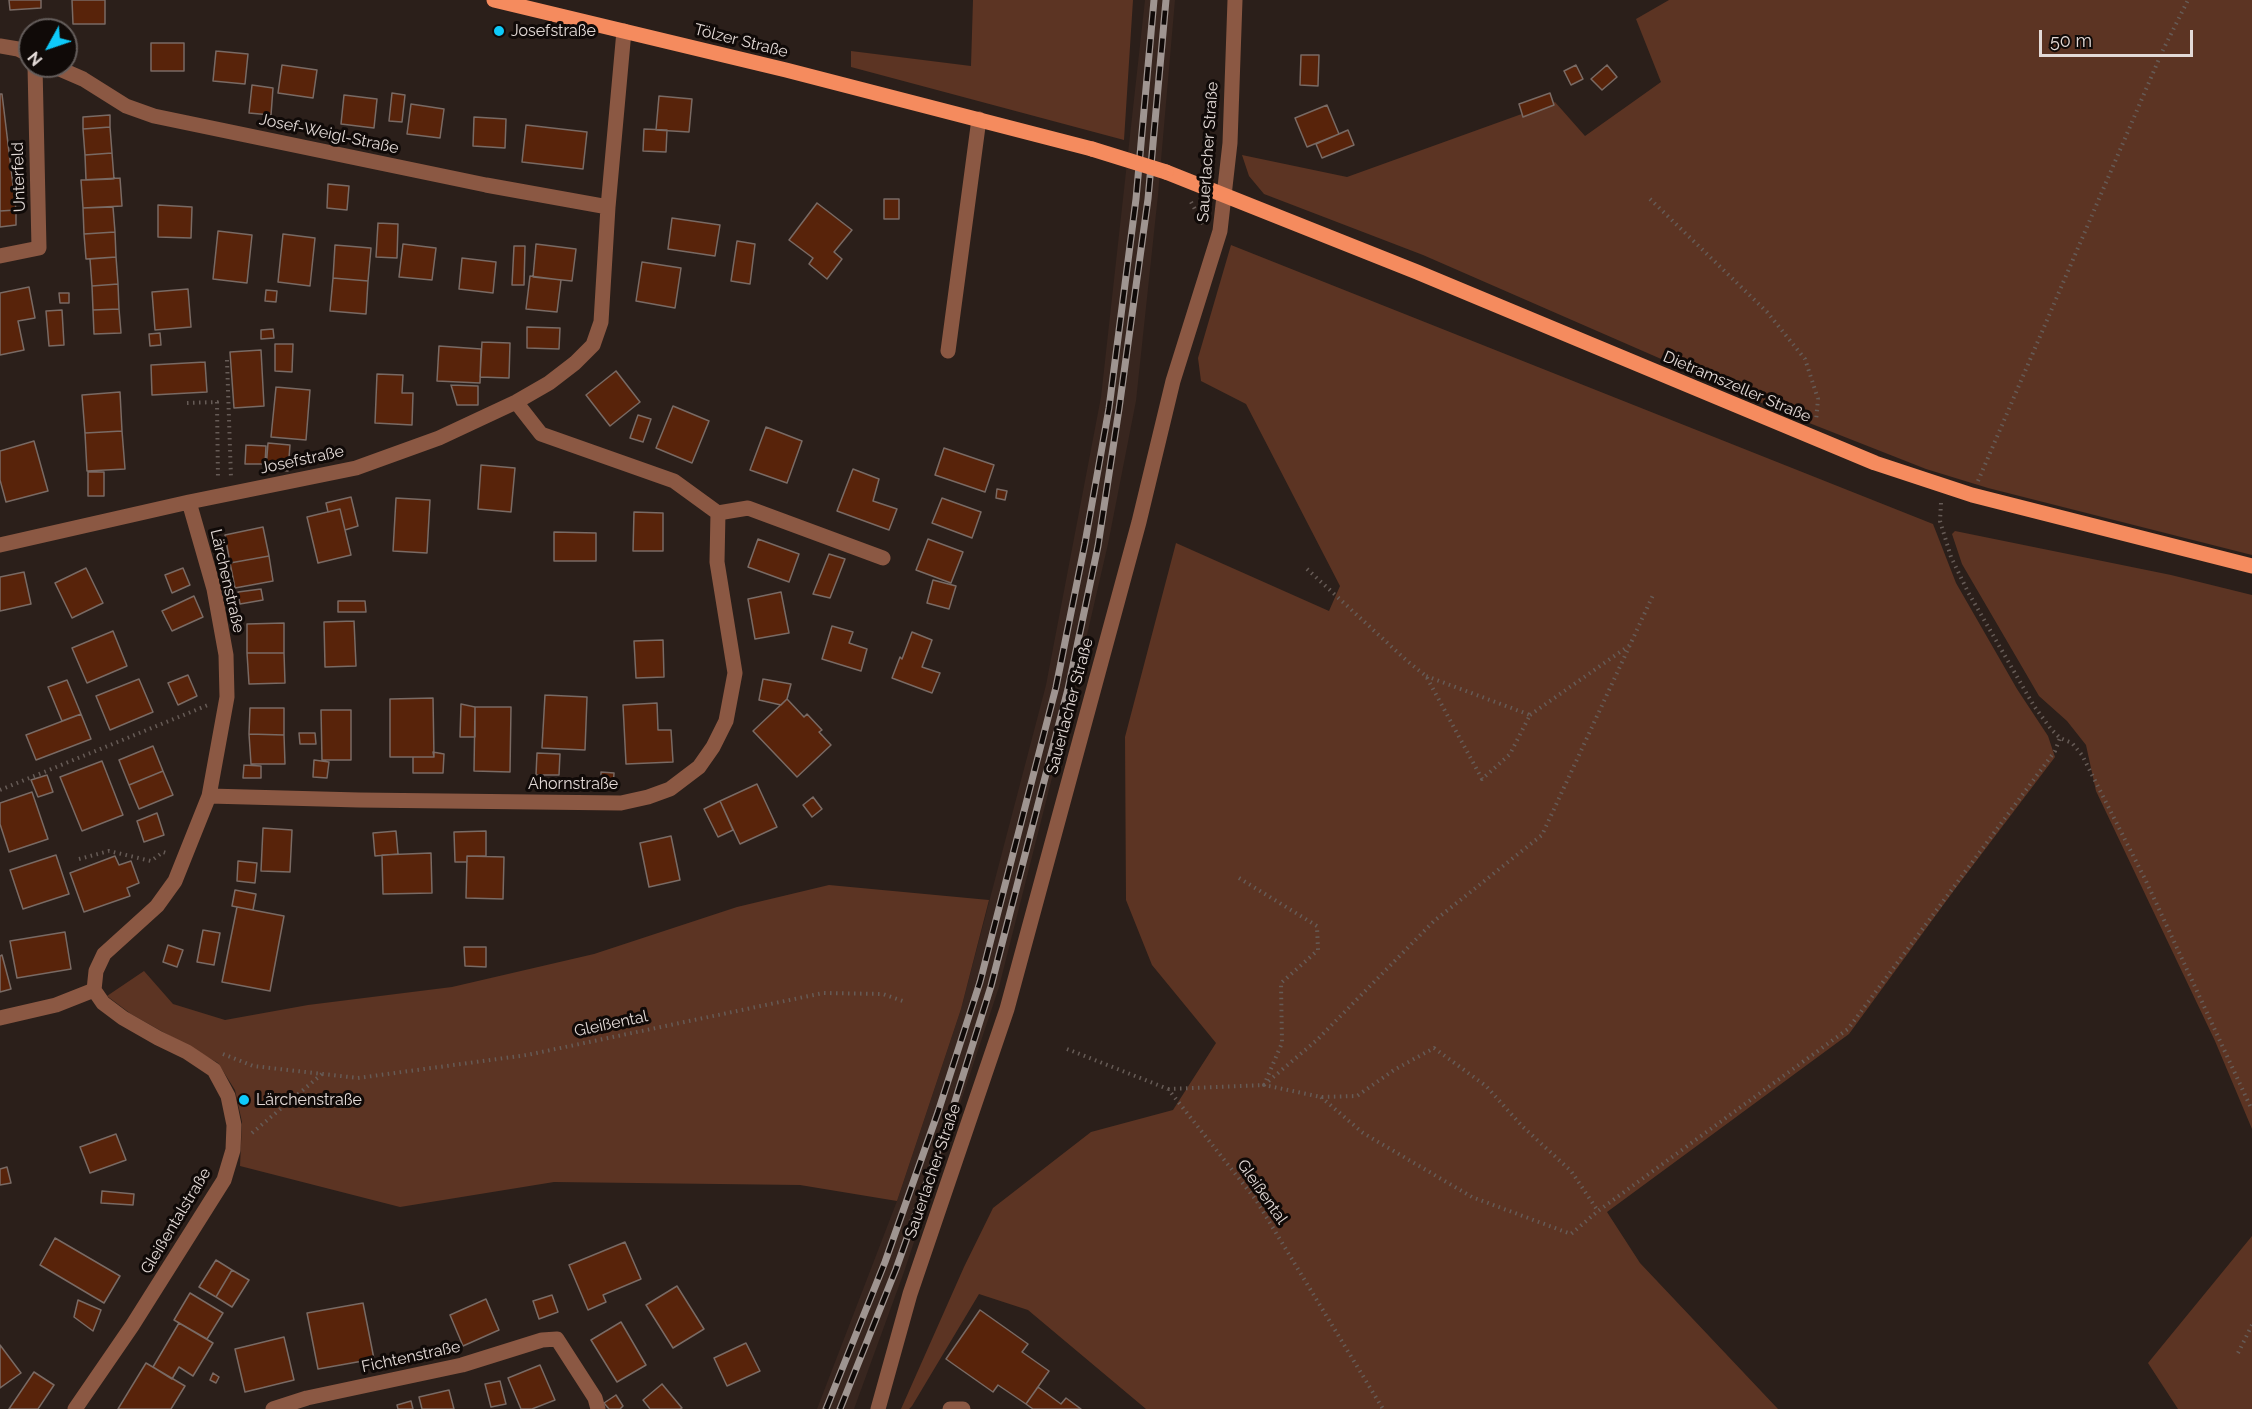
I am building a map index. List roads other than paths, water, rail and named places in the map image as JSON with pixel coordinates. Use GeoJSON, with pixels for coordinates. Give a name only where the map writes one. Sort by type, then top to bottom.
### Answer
{"type":"FeatureCollection","features":[{"type":"Feature","properties":{"kind":"main road","name":"Tölzer Straße"},"geometry":{"type":"LineString","coordinates":[[494,0],[979,119],[1092,149],[1224,193]]}},
{"type":"Feature","properties":{"kind":"main road","name":"Dietramszeller Straße"},"geometry":{"type":"LineString","coordinates":[[1224,193],[1814,440],[1875,463],[1972,495],[2252,566]]}},
{"type":"Feature","properties":{"kind":"street","name":"Sauerlacher Straße"},"geometry":{"type":"LineString","coordinates":[[878,1409],[910,1294],[1007,1009],[1139,522],[1173,381],[1220,231],[1230,143],[1235,0]]}},
{"type":"Feature","properties":{"kind":"street","name":"Josefstraße"},"geometry":{"type":"LineString","coordinates":[[0,545],[189,502],[356,468],[439,438],[516,402],[549,384],[575,363],[593,345],[601,322],[608,207],[624,31]]}},
{"type":"Feature","properties":{"kind":"street"},"geometry":{"type":"LineString","coordinates":[[0,46],[18,49]]}},
{"type":"Feature","properties":{"kind":"street","name":"Unterfeld"},"geometry":{"type":"LineString","coordinates":[[0,256],[39,248],[35,78]]}},
{"type":"Feature","properties":{"kind":"street","name":"Josef-Weigl-Straße"},"geometry":{"type":"LineString","coordinates":[[78,78],[126,106],[154,116],[486,185],[608,207]]}},
{"type":"Feature","properties":{"kind":"street"},"geometry":{"type":"LineString","coordinates":[[948,351],[979,119]]}},
{"type":"Feature","properties":{"kind":"street"},"geometry":{"type":"LineString","coordinates":[[516,402],[541,434],[674,482],[718,513],[748,508],[883,558]]}},
{"type":"Feature","properties":{"kind":"street","name":"Lärchenstraße"},"geometry":{"type":"LineString","coordinates":[[94,990],[96,971],[104,954],[158,906],[175,881],[209,796],[227,697],[226,655],[214,589],[189,502]]}},
{"type":"Feature","properties":{"kind":"street","name":"Ahornstraße"},"geometry":{"type":"LineString","coordinates":[[209,796],[621,803],[670,789],[699,767],[713,747],[726,721],[733,695],[735,673],[717,562],[718,513]]}},
{"type":"Feature","properties":{"kind":"street"},"geometry":{"type":"LineString","coordinates":[[0,1018],[56,1005],[94,990]]}},
{"type":"Feature","properties":{"kind":"street","name":"Gleißentalstraße"},"geometry":{"type":"LineString","coordinates":[[75,1409],[132,1326],[224,1180],[233,1150],[234,1125],[228,1096],[214,1070],[187,1052],[123,1018],[103,1003],[94,990]]}},
{"type":"Feature","properties":{"kind":"street","name":"Fichtenstraße"},"geometry":{"type":"LineString","coordinates":[[273,1409],[308,1398],[462,1365],[542,1340],[557,1339],[595,1398],[598,1409]]}},
{"type":"Feature","properties":{"kind":"street"},"geometry":{"type":"LineString","coordinates":[[950,1409],[963,1409]]}},
{"type":"Feature","properties":{"kind":"railway"},"geometry":{"type":"LineString","coordinates":[[826,1409],[885,1262],[938,1112],[980,982],[1056,687],[1109,408],[1136,199],[1154,0]]}},
{"type":"Feature","properties":{"kind":"railway"},"geometry":{"type":"LineString","coordinates":[[840,1409],[896,1269],[951,1114],[991,986],[1068,689],[1098,546],[1119,409],[1148,199],[1166,0]]}},
{"type":"Feature","properties":{"kind":"place","name":"Josefstraße"},"geometry":{"type":"Point","coordinates":[499,31]}},
{"type":"Feature","properties":{"kind":"place","name":"Lärchenstraße"},"geometry":{"type":"Point","coordinates":[244,1100]}}]}
